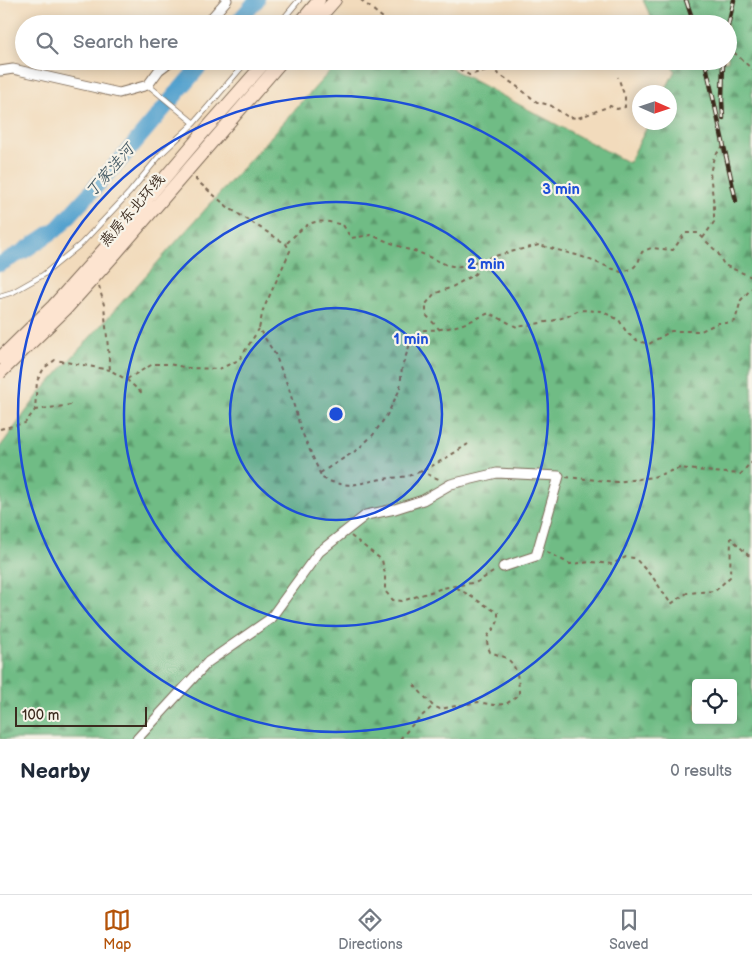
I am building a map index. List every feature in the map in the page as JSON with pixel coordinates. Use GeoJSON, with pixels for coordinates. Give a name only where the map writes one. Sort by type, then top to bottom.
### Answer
{"type":"FeatureCollection","features":[{"type":"Feature","properties":{"kind":"main road"},"geometry":{"type":"LineString","coordinates":[[307,15],[320,0]]}},
{"type":"Feature","properties":{"kind":"main road"},"geometry":{"type":"LineString","coordinates":[[322,15],[335,0]]}},
{"type":"Feature","properties":{"kind":"main road","name":"燕房东北环线"},"geometry":{"type":"LineString","coordinates":[[0,358],[53,306],[106,247],[258,70]]}},
{"type":"Feature","properties":{"kind":"main road","name":"燕房东北环线"},"geometry":{"type":"LineString","coordinates":[[0,373],[65,310],[274,70]]}},
{"type":"Feature","properties":{"kind":"street"},"geometry":{"type":"LineString","coordinates":[[214,15],[227,0]]}},
{"type":"Feature","properties":{"kind":"street"},"geometry":{"type":"LineString","coordinates":[[0,71],[15,69]]}},
{"type":"Feature","properties":{"kind":"street"},"geometry":{"type":"LineString","coordinates":[[17,70],[119,93],[148,86],[159,70]]}},
{"type":"Feature","properties":{"kind":"street"},"geometry":{"type":"LineString","coordinates":[[137,739],[208,662],[270,619],[319,552],[366,515],[395,509],[423,500],[451,484],[497,473],[559,476],[536,556],[503,567]]}},
{"type":"Feature","properties":{"kind":"lane"},"geometry":{"type":"LineString","coordinates":[[286,15],[299,0]]}},
{"type":"Feature","properties":{"kind":"lane"},"geometry":{"type":"LineString","coordinates":[[0,296],[13,292],[43,275],[81,244],[130,192],[161,154],[194,123],[239,70]]}},
{"type":"Feature","properties":{"kind":"lane"},"geometry":{"type":"LineString","coordinates":[[148,86],[194,123]]}},
{"type":"Feature","properties":{"kind":"path"},"geometry":{"type":"LineString","coordinates":[[361,0],[379,15]]}},
{"type":"Feature","properties":{"kind":"path"},"geometry":{"type":"LineString","coordinates":[[737,55],[752,69]]}},
{"type":"Feature","properties":{"kind":"path"},"geometry":{"type":"LineString","coordinates":[[460,70],[468,75],[487,70]]}},
{"type":"Feature","properties":{"kind":"path"},"geometry":{"type":"LineString","coordinates":[[492,70],[536,102],[550,105],[568,117],[578,118],[610,106],[617,109],[625,107],[625,97],[618,77]]}},
{"type":"Feature","properties":{"kind":"path"},"geometry":{"type":"LineString","coordinates":[[703,238],[714,222],[710,173],[714,157],[724,145]]}},
{"type":"Feature","properties":{"kind":"path"},"geometry":{"type":"LineString","coordinates":[[127,380],[152,364],[219,369],[239,360],[258,329],[263,310],[290,251],[286,244],[228,208],[196,180],[196,170]]}},
{"type":"Feature","properties":{"kind":"path"},"geometry":{"type":"LineString","coordinates":[[286,244],[308,224],[319,221],[343,225],[351,238],[371,235],[406,250],[418,252],[447,265],[457,267],[539,245],[580,256],[621,272],[632,269],[638,263],[642,252],[651,248],[673,250],[685,233],[698,233],[718,253],[724,265],[752,277]]}},
{"type":"Feature","properties":{"kind":"path"},"geometry":{"type":"LineString","coordinates":[[440,330],[426,315],[426,304],[434,294],[452,287],[475,274],[484,259]]}},
{"type":"Feature","properties":{"kind":"path"},"geometry":{"type":"LineString","coordinates":[[99,286],[104,305],[110,370]]}},
{"type":"Feature","properties":{"kind":"path"},"geometry":{"type":"LineString","coordinates":[[320,473],[357,450],[373,435],[387,416],[400,389],[402,368],[410,344],[424,330],[440,330],[463,325],[489,313],[517,326],[552,321],[579,310],[601,311],[619,320],[627,333],[638,341],[649,344],[671,331],[701,331],[718,323],[726,324],[735,321],[741,300],[752,288]]}},
{"type":"Feature","properties":{"kind":"path"},"geometry":{"type":"LineString","coordinates":[[258,329],[275,354],[290,389],[301,430],[322,478],[334,484],[353,485],[412,475],[448,457],[468,444]]}},
{"type":"Feature","properties":{"kind":"path"},"geometry":{"type":"LineString","coordinates":[[0,429],[25,423],[35,410],[36,381],[44,368],[55,360],[110,370],[127,380],[143,394]]}},
{"type":"Feature","properties":{"kind":"path"},"geometry":{"type":"LineString","coordinates":[[35,410],[71,405]]}},
{"type":"Feature","properties":{"kind":"path"},"geometry":{"type":"LineString","coordinates":[[559,476],[617,482],[654,477],[680,468],[741,474],[751,463]]}},
{"type":"Feature","properties":{"kind":"path"},"geometry":{"type":"LineString","coordinates":[[420,471],[451,484]]}},
{"type":"Feature","properties":{"kind":"path"},"geometry":{"type":"LineString","coordinates":[[345,532],[382,560],[385,574],[385,591],[393,600],[402,601],[443,588],[477,582],[503,567]]}},
{"type":"Feature","properties":{"kind":"path"},"geometry":{"type":"LineString","coordinates":[[538,548],[570,564],[591,562],[612,564],[626,557],[635,558],[654,579],[671,604],[687,593],[715,591],[730,577],[731,538],[752,556]]}},
{"type":"Feature","properties":{"kind":"path"},"geometry":{"type":"LineString","coordinates":[[414,685],[433,706],[440,709],[478,702],[494,705],[506,704],[519,695],[519,683],[515,668],[507,658],[490,652],[486,643],[488,636],[498,622],[498,613],[454,586]]}},
{"type":"Feature","properties":{"kind":"path"},"geometry":{"type":"LineString","coordinates":[[400,739],[433,706]]}},
{"type":"Feature","properties":{"kind":"green space"},"geometry":{"type":"Polygon","coordinates":[[[643,0],[752,0],[752,739],[0,739],[0,447],[39,394],[331,70],[454,70],[629,163],[646,130],[677,130],[677,85],[668,85],[674,70],[737,70],[737,15],[650,15],[643,0]]]}},
{"type":"Feature","properties":{"kind":"waterway","name":"丁家洼河"},"geometry":{"type":"LineString","coordinates":[[244,15],[257,0]]}},
{"type":"Feature","properties":{"kind":"waterway","name":"丁家洼河"},"geometry":{"type":"LineString","coordinates":[[0,264],[58,228],[121,159],[196,70]]}},
{"type":"Feature","properties":{"kind":"railway"},"geometry":{"type":"LineString","coordinates":[[686,0],[691,15]]}},
{"type":"Feature","properties":{"kind":"railway"},"geometry":{"type":"LineString","coordinates":[[731,15],[734,0]]}},
{"type":"Feature","properties":{"kind":"railway"},"geometry":{"type":"LineString","coordinates":[[707,70],[736,201]]}},
{"type":"Feature","properties":{"kind":"railway"},"geometry":{"type":"LineString","coordinates":[[723,70],[723,118]]}}]}
